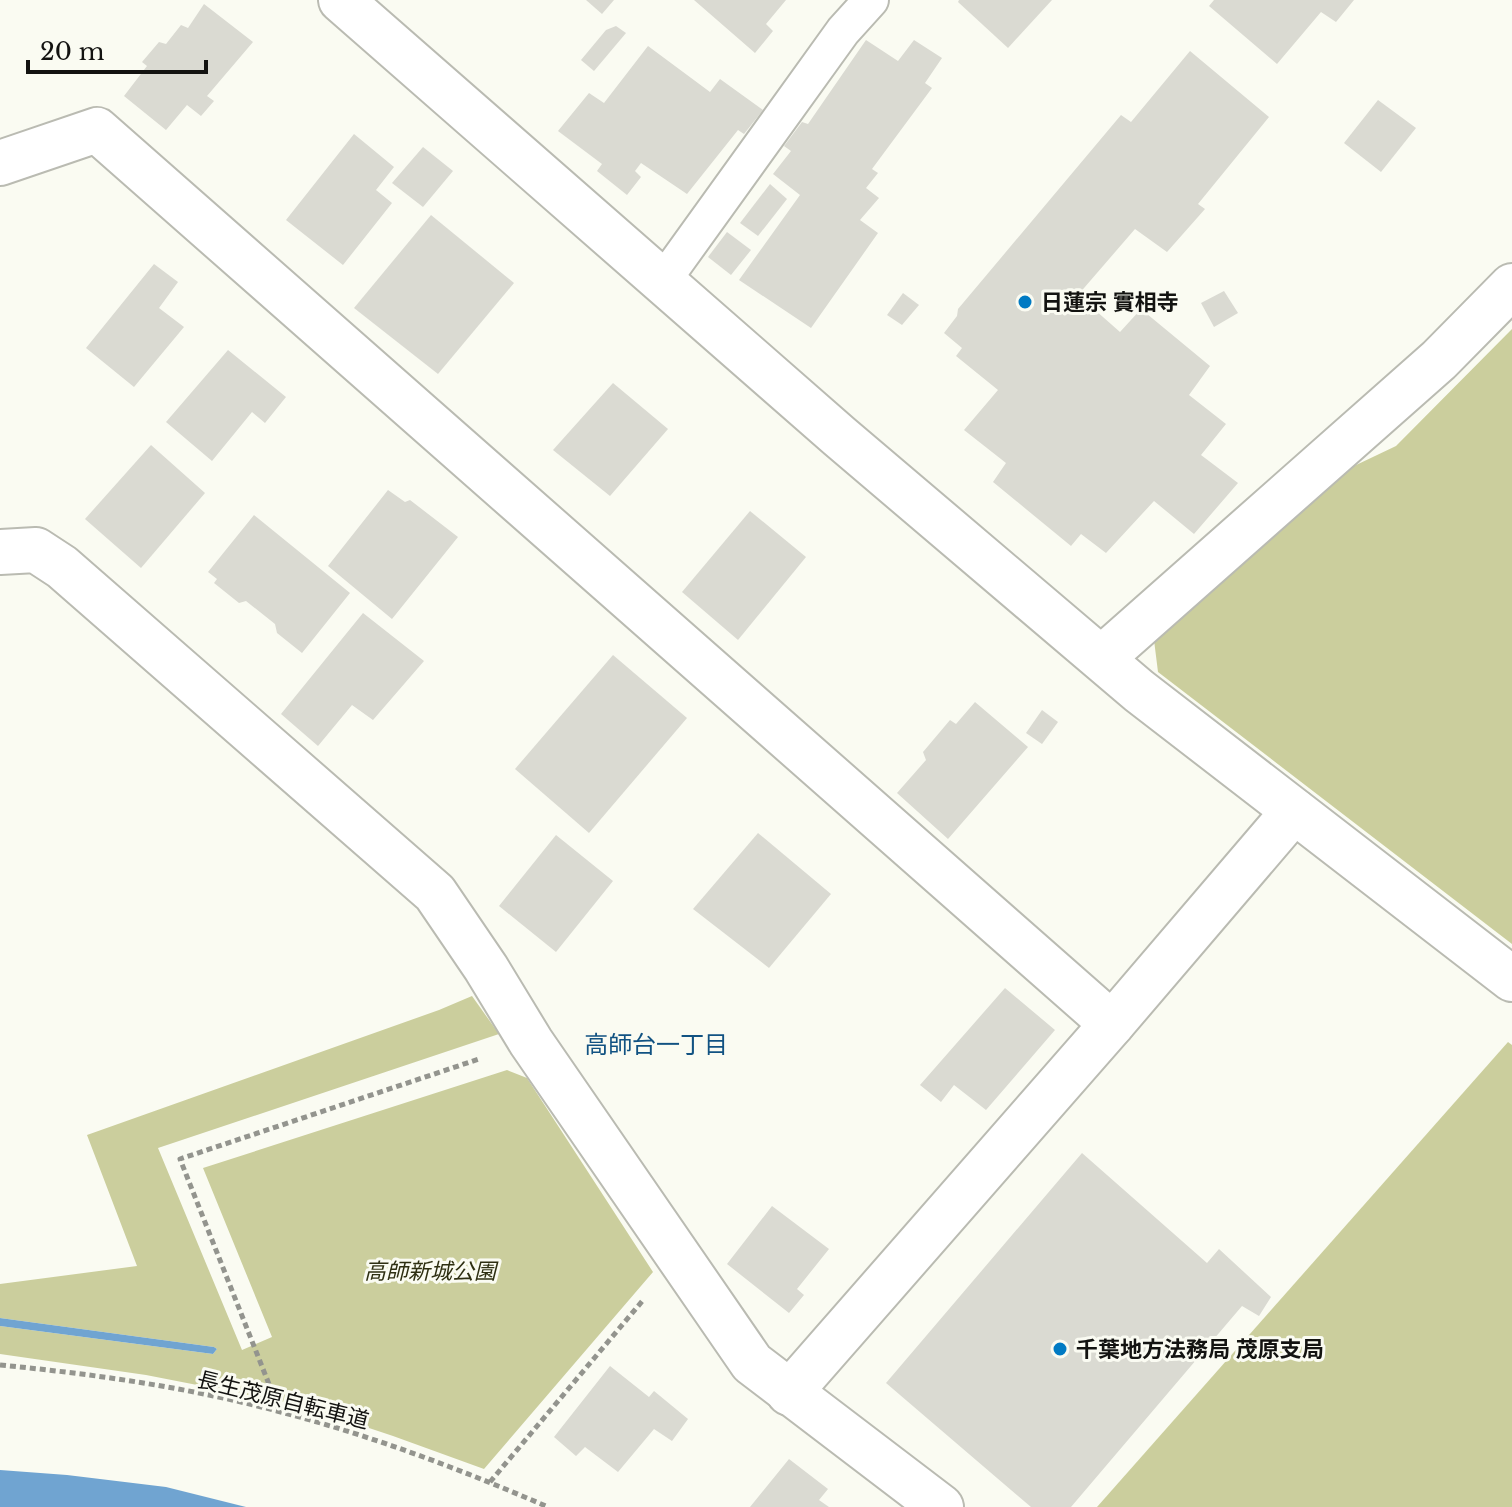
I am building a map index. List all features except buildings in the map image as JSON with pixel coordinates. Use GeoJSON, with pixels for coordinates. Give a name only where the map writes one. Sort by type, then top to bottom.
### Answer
{"type":"FeatureCollection","features":[{"type":"Feature","properties":{"kind":"street"},"geometry":{"type":"LineString","coordinates":[[362,6],[663,281],[1139,691],[1512,979]]}},
{"type":"Feature","properties":{"kind":"street"},"geometry":{"type":"LineString","coordinates":[[0,163],[97,130],[1112,1024]]}},
{"type":"Feature","properties":{"kind":"street"},"geometry":{"type":"LineString","coordinates":[[1102,658],[1439,360],[1512,286]]}},
{"type":"Feature","properties":{"kind":"street"},"geometry":{"type":"LineString","coordinates":[[0,552],[36,550],[62,567],[435,893],[531,1042],[752,1363],[941,1507]]}},
{"type":"Feature","properties":{"kind":"street"},"geometry":{"type":"LineString","coordinates":[[789,1393],[1294,811]]}},
{"type":"Feature","properties":{"kind":"lane"},"geometry":{"type":"LineString","coordinates":[[663,281],[843,31],[871,0]]}},
{"type":"Feature","properties":{"kind":"path"},"geometry":{"type":"LineString","coordinates":[[280,1412],[180,1159],[531,1042]]}},
{"type":"Feature","properties":{"kind":"path"},"geometry":{"type":"LineString","coordinates":[[490,1482],[643,1300],[681,1260]]}},
{"type":"Feature","properties":{"kind":"path","name":"長生茂原自転車道"},"geometry":{"type":"LineString","coordinates":[[0,1365],[145,1383],[280,1412],[355,1433],[490,1482],[548,1507]]}},
{"type":"Feature","properties":{"kind":"green space"},"geometry":{"type":"Polygon","coordinates":[[[1512,329],[1512,944],[1158,672],[1154,640],[1354,466],[1396,446],[1512,329]]]}},
{"type":"Feature","properties":{"kind":"green space","name":"高師新城公園"},"geometry":{"type":"Polygon","coordinates":[[[472,996],[499,1034],[158,1148],[242,1350],[272,1337],[203,1168],[507,1070],[527,1078],[653,1272],[484,1469],[300,1405],[146,1375],[0,1354],[0,1326],[213,1354],[217,1349],[214,1347],[0,1318],[0,1284],[137,1266],[87,1135],[472,996]]]}},
{"type":"Feature","properties":{"kind":"green space"},"geometry":{"type":"Polygon","coordinates":[[[1508,1042],[1512,1045],[1512,1507],[1097,1507],[1508,1042]]]}},
{"type":"Feature","properties":{"kind":"water"},"geometry":{"type":"Polygon","coordinates":[[[0,1318],[217,1349],[213,1354],[0,1326],[0,1318]]]}},
{"type":"Feature","properties":{"kind":"water"},"geometry":{"type":"Polygon","coordinates":[[[0,1470],[166,1487],[246,1507],[0,1507],[0,1470]]]}},
{"type":"Feature","properties":{"kind":"place","name":"日蓮宗 實相寺"},"geometry":{"type":"Point","coordinates":[1025,302]}},
{"type":"Feature","properties":{"kind":"place","name":"千葉地方法務局 茂原支局"},"geometry":{"type":"Point","coordinates":[1060,1349]}},
{"type":"Feature","properties":{"kind":"district","name":"高師台一丁目"},"geometry":{"type":"Point","coordinates":[656,1044]}}]}
